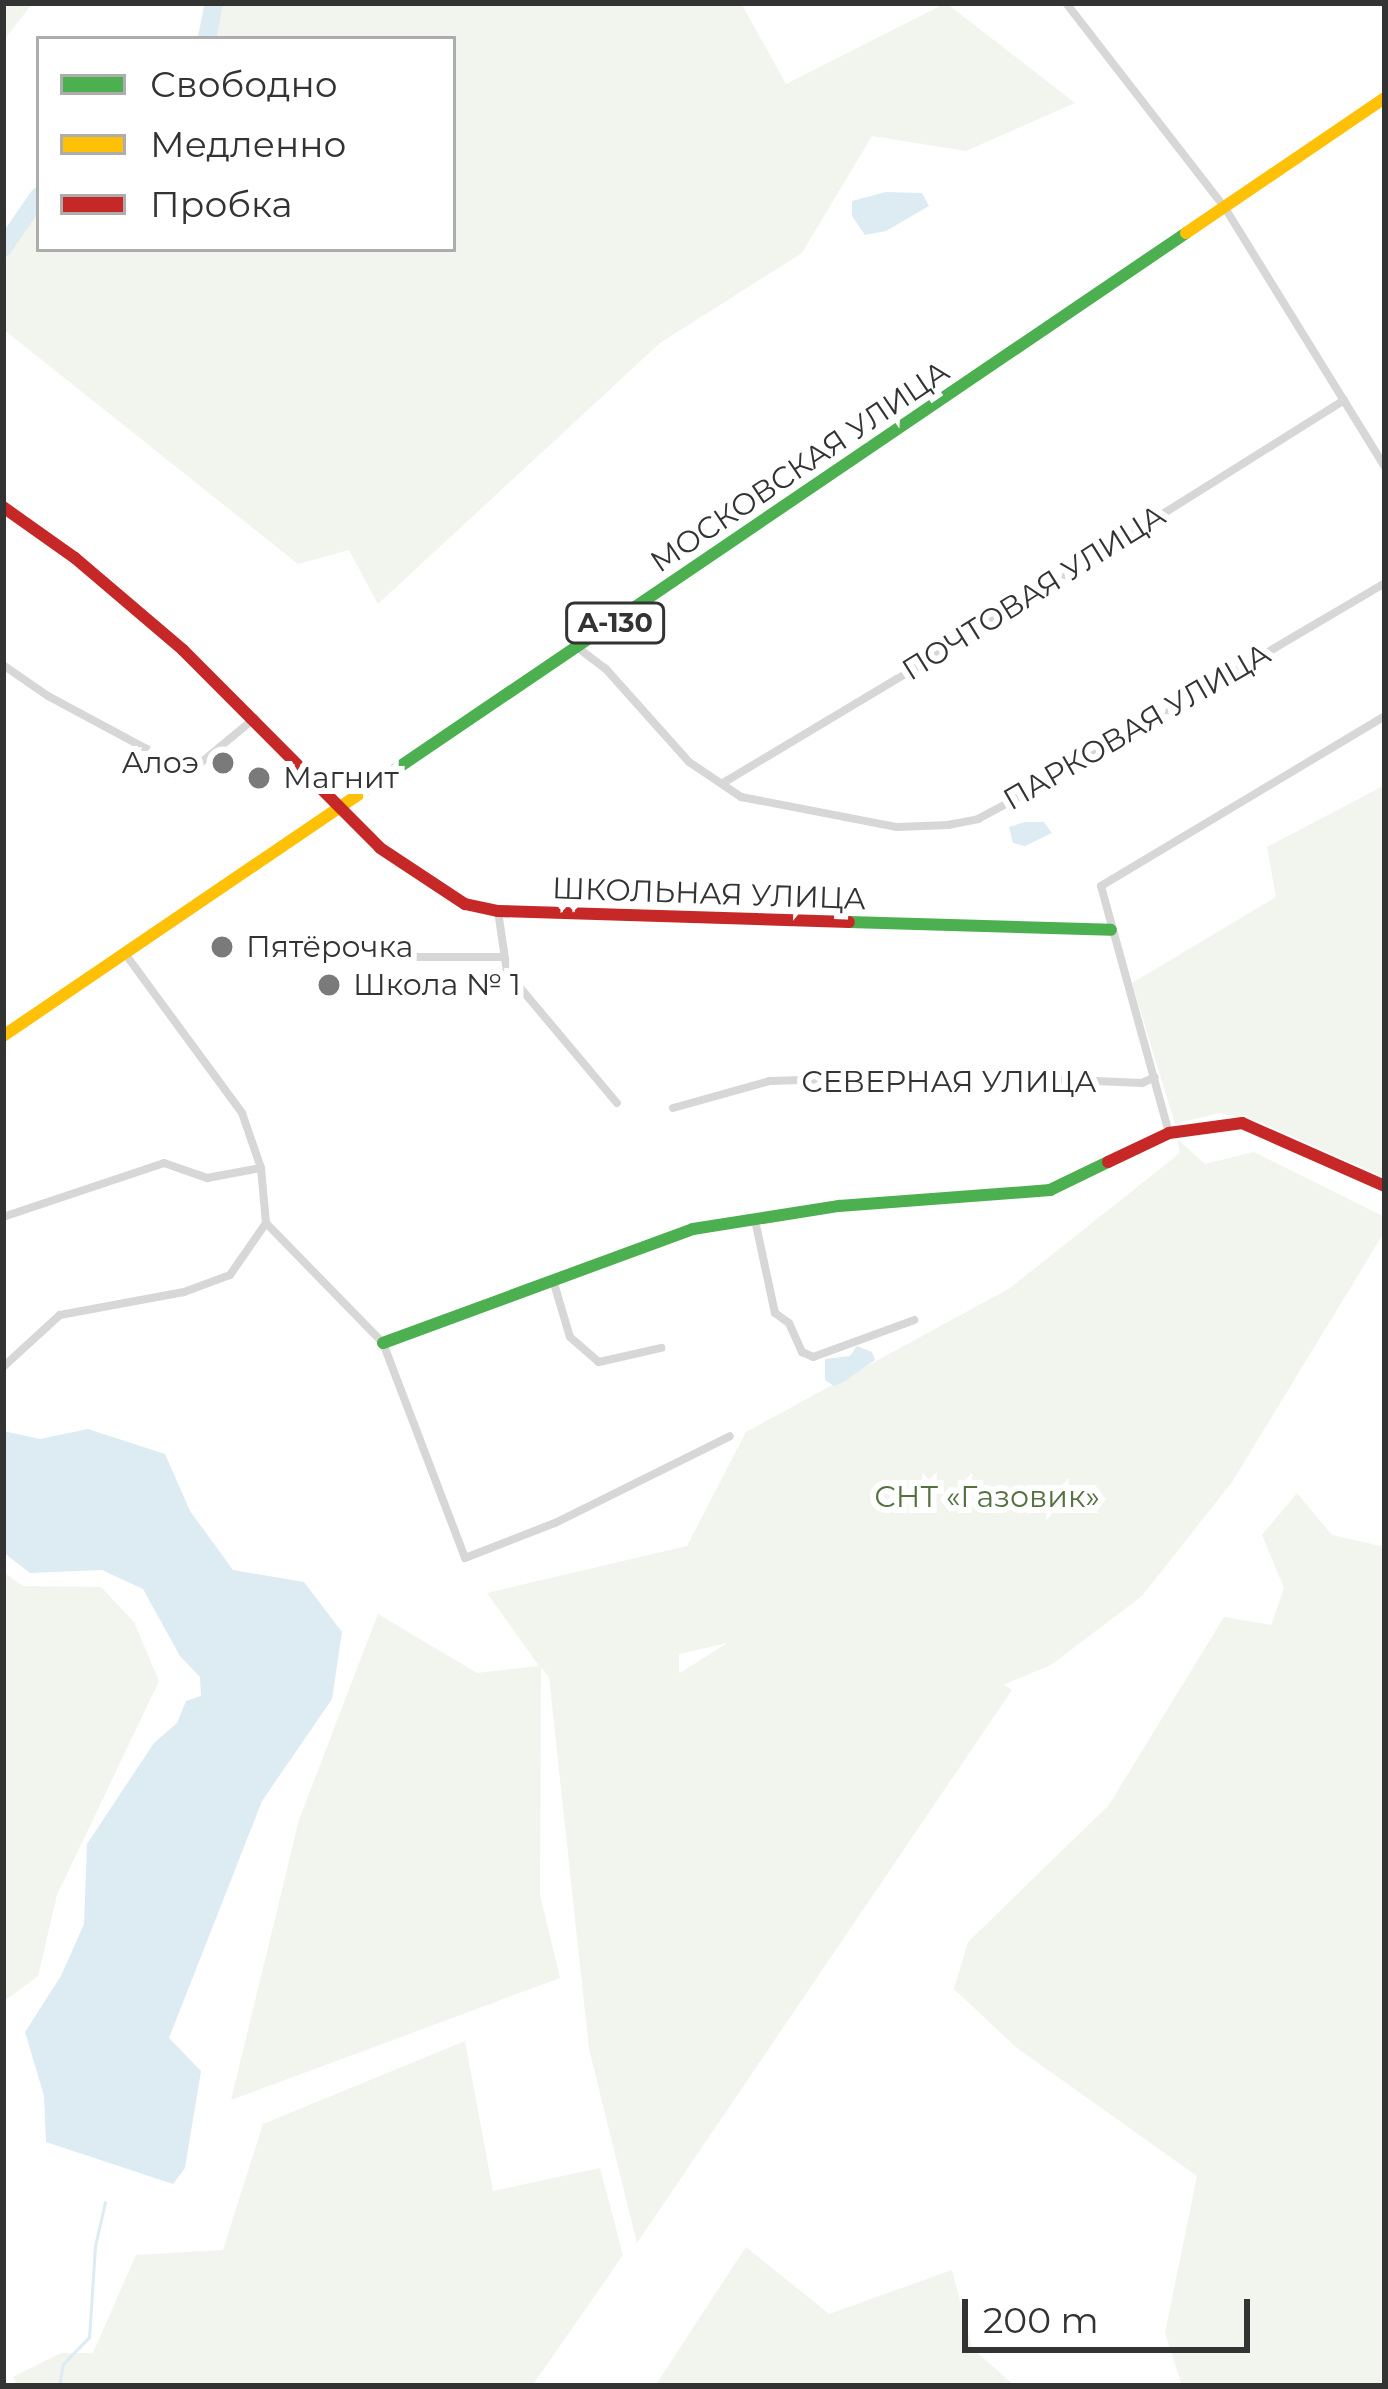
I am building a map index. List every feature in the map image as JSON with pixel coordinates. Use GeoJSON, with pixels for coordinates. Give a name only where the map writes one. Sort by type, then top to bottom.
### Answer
{"type":"FeatureCollection","features":[{"type":"Feature","properties":{"kind":"main road","name":"МОСКОВСКАЯ УЛИЦА"},"geometry":{"type":"LineString","coordinates":[[3,1036],[1385,98]]}},
{"type":"Feature","properties":{"kind":"main road","name":"ШКОЛЬНАЯ УЛИЦА"},"geometry":{"type":"LineString","coordinates":[[3,508],[75,558],[255,718],[337,809],[380,848],[466,904],[498,911],[1111,930]]}},
{"type":"Feature","properties":{"kind":"main road"},"geometry":{"type":"LineString","coordinates":[[383,1343],[693,1229],[839,1206],[1051,1190],[1169,1133],[1241,1123],[1385,1186]]}},
{"type":"Feature","properties":{"kind":"street"},"geometry":{"type":"LineString","coordinates":[[1066,3],[1225,208],[1385,467]]}},
{"type":"Feature","properties":{"kind":"street","name":"ПОЧТОВАЯ УЛИЦА"},"geometry":{"type":"LineString","coordinates":[[723,783],[957,644],[1262,446],[1344,400]]}},
{"type":"Feature","properties":{"kind":"street","name":"ПАРКОВАЯ УЛИЦА"},"geometry":{"type":"LineString","coordinates":[[578,648],[605,668],[688,762],[741,797],[897,827],[978,819],[1385,583]]}},
{"type":"Feature","properties":{"kind":"street"},"geometry":{"type":"LineString","coordinates":[[3,665],[48,696],[147,748],[176,774],[198,765],[255,718]]}},
{"type":"Feature","properties":{"kind":"street"},"geometry":{"type":"LineString","coordinates":[[1169,1133],[1101,886],[1385,716]]}},
{"type":"Feature","properties":{"kind":"street"},"geometry":{"type":"LineString","coordinates":[[498,911],[507,973],[617,1103]]}},
{"type":"Feature","properties":{"kind":"street"},"geometry":{"type":"LineString","coordinates":[[3,1367],[60,1315],[184,1292],[230,1275],[251,1251],[266,1223],[261,1168],[242,1113],[125,954]]}},
{"type":"Feature","properties":{"kind":"street"},"geometry":{"type":"LineString","coordinates":[[407,957],[504,957]]}},
{"type":"Feature","properties":{"kind":"street","name":"СЕВЕРНАЯ УЛИЦА"},"geometry":{"type":"LineString","coordinates":[[673,1108],[770,1081],[958,1076],[1142,1083],[1155,1077]]}},
{"type":"Feature","properties":{"kind":"street"},"geometry":{"type":"LineString","coordinates":[[3,1217],[164,1162],[207,1178],[261,1168]]}},
{"type":"Feature","properties":{"kind":"street"},"geometry":{"type":"LineString","coordinates":[[755,1220],[775,1313],[789,1323],[802,1352],[813,1357],[914,1320]]}},
{"type":"Feature","properties":{"kind":"street"},"geometry":{"type":"LineString","coordinates":[[266,1223],[383,1343],[465,1558],[555,1523],[730,1436]]}},
{"type":"Feature","properties":{"kind":"street"},"geometry":{"type":"LineString","coordinates":[[553,1280],[570,1337],[599,1362],[661,1348]]}},
{"type":"Feature","properties":{"kind":"green space"},"geometry":{"type":"Polygon","coordinates":[[[3,3],[33,3],[3,41],[3,3]]]}},
{"type":"Feature","properties":{"kind":"green space"},"geometry":{"type":"Polygon","coordinates":[[[205,3],[741,3],[786,84],[946,3],[1075,103],[966,151],[872,136],[802,253],[660,343],[378,604],[349,550],[298,564],[3,329],[3,234],[36,201],[36,252],[456,252],[456,36],[198,36],[205,3]]]}},
{"type":"Feature","properties":{"kind":"green space"},"geometry":{"type":"Polygon","coordinates":[[[1385,785],[1385,1178],[1260,1122],[1219,1113],[1175,1124],[1132,983],[1276,897],[1267,847],[1385,785]]]}},
{"type":"Feature","properties":{"kind":"green space","name":"СНТ «Газовик»"},"geometry":{"type":"Polygon","coordinates":[[[1177,1139],[1205,1164],[1254,1152],[1385,1217],[1385,1231],[1232,1482],[1142,1596],[1051,1665],[1003,1685],[1012,1690],[637,2243],[589,2049],[549,1677],[541,1667],[540,1895],[560,1978],[231,2100],[299,1820],[378,1614],[477,1673],[539,1666],[487,1593],[687,1546],[746,1432],[1010,1288],[1180,1153],[1177,1139]],[[727,1643],[679,1654],[680,1673],[727,1643]]]}},
{"type":"Feature","properties":{"kind":"green space"},"geometry":{"type":"Polygon","coordinates":[[[1297,1493],[1332,1535],[1385,1547],[1385,2386],[1182,2386],[1165,2333],[1197,2176],[1017,2048],[954,1989],[968,1942],[1109,1805],[1224,1617],[1271,1625],[1284,1588],[1262,1535],[1297,1493]]]}},
{"type":"Feature","properties":{"kind":"green space"},"geometry":{"type":"Polygon","coordinates":[[[3,1572],[23,1586],[101,1587],[134,1622],[159,1681],[57,1895],[38,1976],[3,2002],[3,1572]]]}},
{"type":"Feature","properties":{"kind":"green space"},"geometry":{"type":"Polygon","coordinates":[[[465,2041],[493,2191],[600,2168],[623,2255],[532,2386],[18,2386],[13,2377],[61,2353],[93,2353],[136,2255],[223,2250],[263,2124],[465,2041]]]}},
{"type":"Feature","properties":{"kind":"green space"},"geometry":{"type":"Polygon","coordinates":[[[746,2247],[829,2314],[952,2270],[972,2348],[1015,2386],[655,2386],[746,2247]]]}},
{"type":"Feature","properties":{"kind":"shaded area"},"geometry":{"type":"Polygon","coordinates":[[[886,192],[922,193],[929,206],[886,231],[865,235],[852,216],[852,201],[886,192]]]}},
{"type":"Feature","properties":{"kind":"shaded area"},"geometry":{"type":"Polygon","coordinates":[[[1044,822],[1052,833],[1025,846],[1013,843],[1009,827],[1044,822]]]}},
{"type":"Feature","properties":{"kind":"shaded area"},"geometry":{"type":"Polygon","coordinates":[[[857,1346],[872,1352],[875,1360],[834,1386],[825,1380],[825,1359],[850,1356],[857,1346]]]}},
{"type":"Feature","properties":{"kind":"shaded area"},"geometry":{"type":"Polygon","coordinates":[[[88,1429],[165,1454],[190,1511],[233,1570],[304,1582],[342,1632],[332,1699],[262,1801],[169,2038],[201,2071],[185,2168],[173,2184],[46,2142],[44,2096],[25,2032],[61,1976],[84,1924],[87,1844],[154,1743],[177,1723],[186,1701],[201,1696],[200,1677],[180,1656],[143,1589],[102,1570],[30,1573],[3,1552],[3,1431],[40,1439],[88,1429]]]}},
{"type":"Feature","properties":{"kind":"waterway"},"geometry":{"type":"LineString","coordinates":[[208,36],[214,3]]}},
{"type":"Feature","properties":{"kind":"waterway"},"geometry":{"type":"LineString","coordinates":[[3,248],[36,200]]}},
{"type":"Feature","properties":{"kind":"waterway"},"geometry":{"type":"LineString","coordinates":[[59,2386],[63,2364],[89,2337],[95,2246],[105,2202]]}},
{"type":"Feature","properties":{"kind":"traffic: fast"},"geometry":{"type":"LineString","coordinates":[[380,780],[1186,233]]}},
{"type":"Feature","properties":{"kind":"traffic: fast"},"geometry":{"type":"LineString","coordinates":[[849,922],[1111,930]]}},
{"type":"Feature","properties":{"kind":"traffic: fast"},"geometry":{"type":"LineString","coordinates":[[383,1343],[693,1229],[839,1206],[1050,1190],[1108,1162]]}},
{"type":"Feature","properties":{"kind":"traffic: slow"},"geometry":{"type":"LineString","coordinates":[[1186,233],[1385,98]]}},
{"type":"Feature","properties":{"kind":"traffic: slow"},"geometry":{"type":"LineString","coordinates":[[3,1036],[380,780]]}},
{"type":"Feature","properties":{"kind":"traffic: jam"},"geometry":{"type":"LineString","coordinates":[[3,507],[75,558],[183,650],[380,848],[465,904],[498,911],[849,922]]}},
{"type":"Feature","properties":{"kind":"traffic: jam"},"geometry":{"type":"LineString","coordinates":[[1108,1162],[1169,1133],[1242,1123],[1385,1186]]}},
{"type":"Feature","properties":{"kind":"place","name":"Алоэ"},"geometry":{"type":"Point","coordinates":[223,763]}},
{"type":"Feature","properties":{"kind":"place","name":"Магнит"},"geometry":{"type":"Point","coordinates":[259,778]}},
{"type":"Feature","properties":{"kind":"place","name":"Пятёрочка"},"geometry":{"type":"Point","coordinates":[222,947]}},
{"type":"Feature","properties":{"kind":"place","name":"Школа № 1"},"geometry":{"type":"Point","coordinates":[329,985]}}]}
